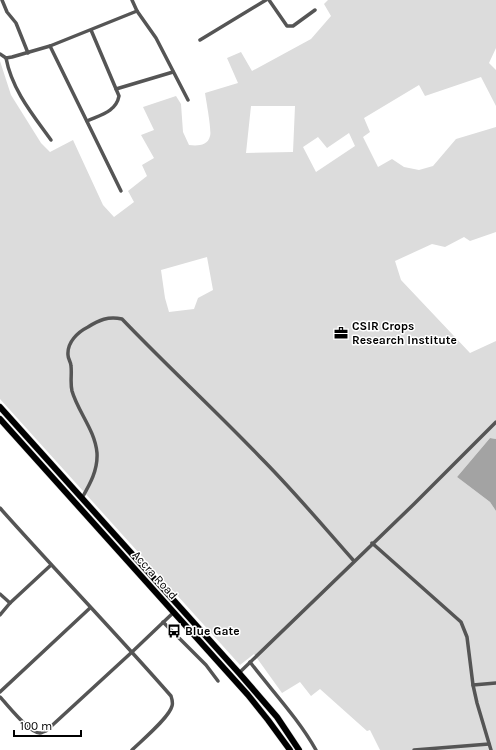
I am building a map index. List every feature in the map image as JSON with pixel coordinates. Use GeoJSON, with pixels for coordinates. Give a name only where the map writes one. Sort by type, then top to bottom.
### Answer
{"type":"FeatureCollection","features":[{"type":"Feature","properties":{"kind":"highway","name":"Accra Road"},"geometry":{"type":"LineString","coordinates":[[0,407],[239,673],[277,717],[299,750]]}},
{"type":"Feature","properties":{"kind":"highway","name":"Accra Road"},"geometry":{"type":"LineString","coordinates":[[0,419],[248,695],[290,750]]}},
{"type":"Feature","properties":{"kind":"street"},"geometry":{"type":"LineString","coordinates":[[2,0],[7,12],[16,23],[28,53]]}},
{"type":"Feature","properties":{"kind":"street"},"geometry":{"type":"LineString","coordinates":[[132,0],[137,11],[152,31],[188,100]]}},
{"type":"Feature","properties":{"kind":"street"},"geometry":{"type":"LineString","coordinates":[[200,40],[268,0],[286,26],[293,26],[315,10]]}},
{"type":"Feature","properties":{"kind":"street"},"geometry":{"type":"LineString","coordinates":[[6,58],[50,46],[137,11]]}},
{"type":"Feature","properties":{"kind":"street"},"geometry":{"type":"LineString","coordinates":[[87,121],[115,107],[119,96],[91,30]]}},
{"type":"Feature","properties":{"kind":"street"},"geometry":{"type":"LineString","coordinates":[[50,46],[121,191]]}},
{"type":"Feature","properties":{"kind":"street"},"geometry":{"type":"LineString","coordinates":[[0,54],[6,58],[10,76],[22,99],[51,140]]}},
{"type":"Feature","properties":{"kind":"street"},"geometry":{"type":"LineString","coordinates":[[116,89],[173,72]]}},
{"type":"Feature","properties":{"kind":"street"},"geometry":{"type":"LineString","coordinates":[[82,498],[92,481],[97,453],[91,432],[72,390],[71,364],[68,357],[68,350],[74,337],[83,329],[105,318],[113,317],[122,319],[163,362],[220,416],[261,458],[354,561]]}},
{"type":"Feature","properties":{"kind":"street"},"geometry":{"type":"LineString","coordinates":[[239,673],[414,504],[496,422]]}},
{"type":"Feature","properties":{"kind":"street"},"geometry":{"type":"LineString","coordinates":[[0,508],[171,696],[172,705],[170,712],[132,750]]}},
{"type":"Feature","properties":{"kind":"street"},"geometry":{"type":"LineString","coordinates":[[372,543],[461,622],[467,637],[473,685],[477,703],[491,750]]}},
{"type":"Feature","properties":{"kind":"street"},"geometry":{"type":"LineString","coordinates":[[0,614],[51,565]]}},
{"type":"Feature","properties":{"kind":"street"},"geometry":{"type":"LineString","coordinates":[[0,594],[10,603]]}},
{"type":"Feature","properties":{"kind":"street"},"geometry":{"type":"LineString","coordinates":[[0,692],[90,608]]}},
{"type":"Feature","properties":{"kind":"street"},"geometry":{"type":"LineString","coordinates":[[0,697],[25,724],[35,732],[40,733],[46,730],[174,612]]}},
{"type":"Feature","properties":{"kind":"street"},"geometry":{"type":"LineString","coordinates":[[163,622],[206,665],[218,681]]}},
{"type":"Feature","properties":{"kind":"street"},"geometry":{"type":"LineString","coordinates":[[250,662],[268,686],[292,713],[310,738],[316,750]]}},
{"type":"Feature","properties":{"kind":"street"},"geometry":{"type":"LineString","coordinates":[[473,685],[496,683]]}},
{"type":"Feature","properties":{"kind":"street"},"geometry":{"type":"LineString","coordinates":[[414,750],[490,744]]}},
{"type":"Feature","properties":{"kind":"shaded area"},"geometry":{"type":"Polygon","coordinates":[[[328,0],[496,0],[496,48],[489,63],[496,70],[496,106],[481,77],[425,96],[419,85],[364,118],[370,132],[363,137],[378,167],[392,159],[404,167],[419,170],[433,166],[456,139],[496,127],[496,232],[470,241],[464,237],[445,247],[432,244],[395,261],[401,280],[470,353],[496,341],[496,439],[490,438],[457,477],[490,502],[496,511],[496,750],[380,750],[370,730],[367,731],[320,689],[311,696],[300,682],[282,693],[254,654],[240,665],[0,399],[0,61],[11,95],[41,143],[50,152],[73,140],[103,205],[114,217],[134,202],[128,191],[147,176],[142,165],[154,158],[141,135],[154,130],[143,107],[176,96],[181,104],[183,132],[189,145],[205,144],[210,136],[210,122],[205,93],[238,83],[227,58],[241,52],[252,71],[311,39],[331,16],[324,4],[328,0]],[[251,106],[246,153],[293,152],[295,106],[251,106]],[[349,133],[327,148],[318,137],[303,147],[316,172],[355,146],[349,133]],[[207,257],[161,270],[165,298],[169,312],[194,309],[198,298],[213,290],[207,257]]]}},
{"type":"Feature","properties":{"kind":"shaded area"},"geometry":{"type":"Polygon","coordinates":[[[490,438],[496,439],[496,511],[490,502],[457,477],[490,438]]]}},
{"type":"Feature","properties":{"kind":"place","name":"CSIR Crops Research Institute"},"geometry":{"type":"Point","coordinates":[341,333]}},
{"type":"Feature","properties":{"kind":"place","name":"Blue Gate"},"geometry":{"type":"Point","coordinates":[174,631]}}]}
